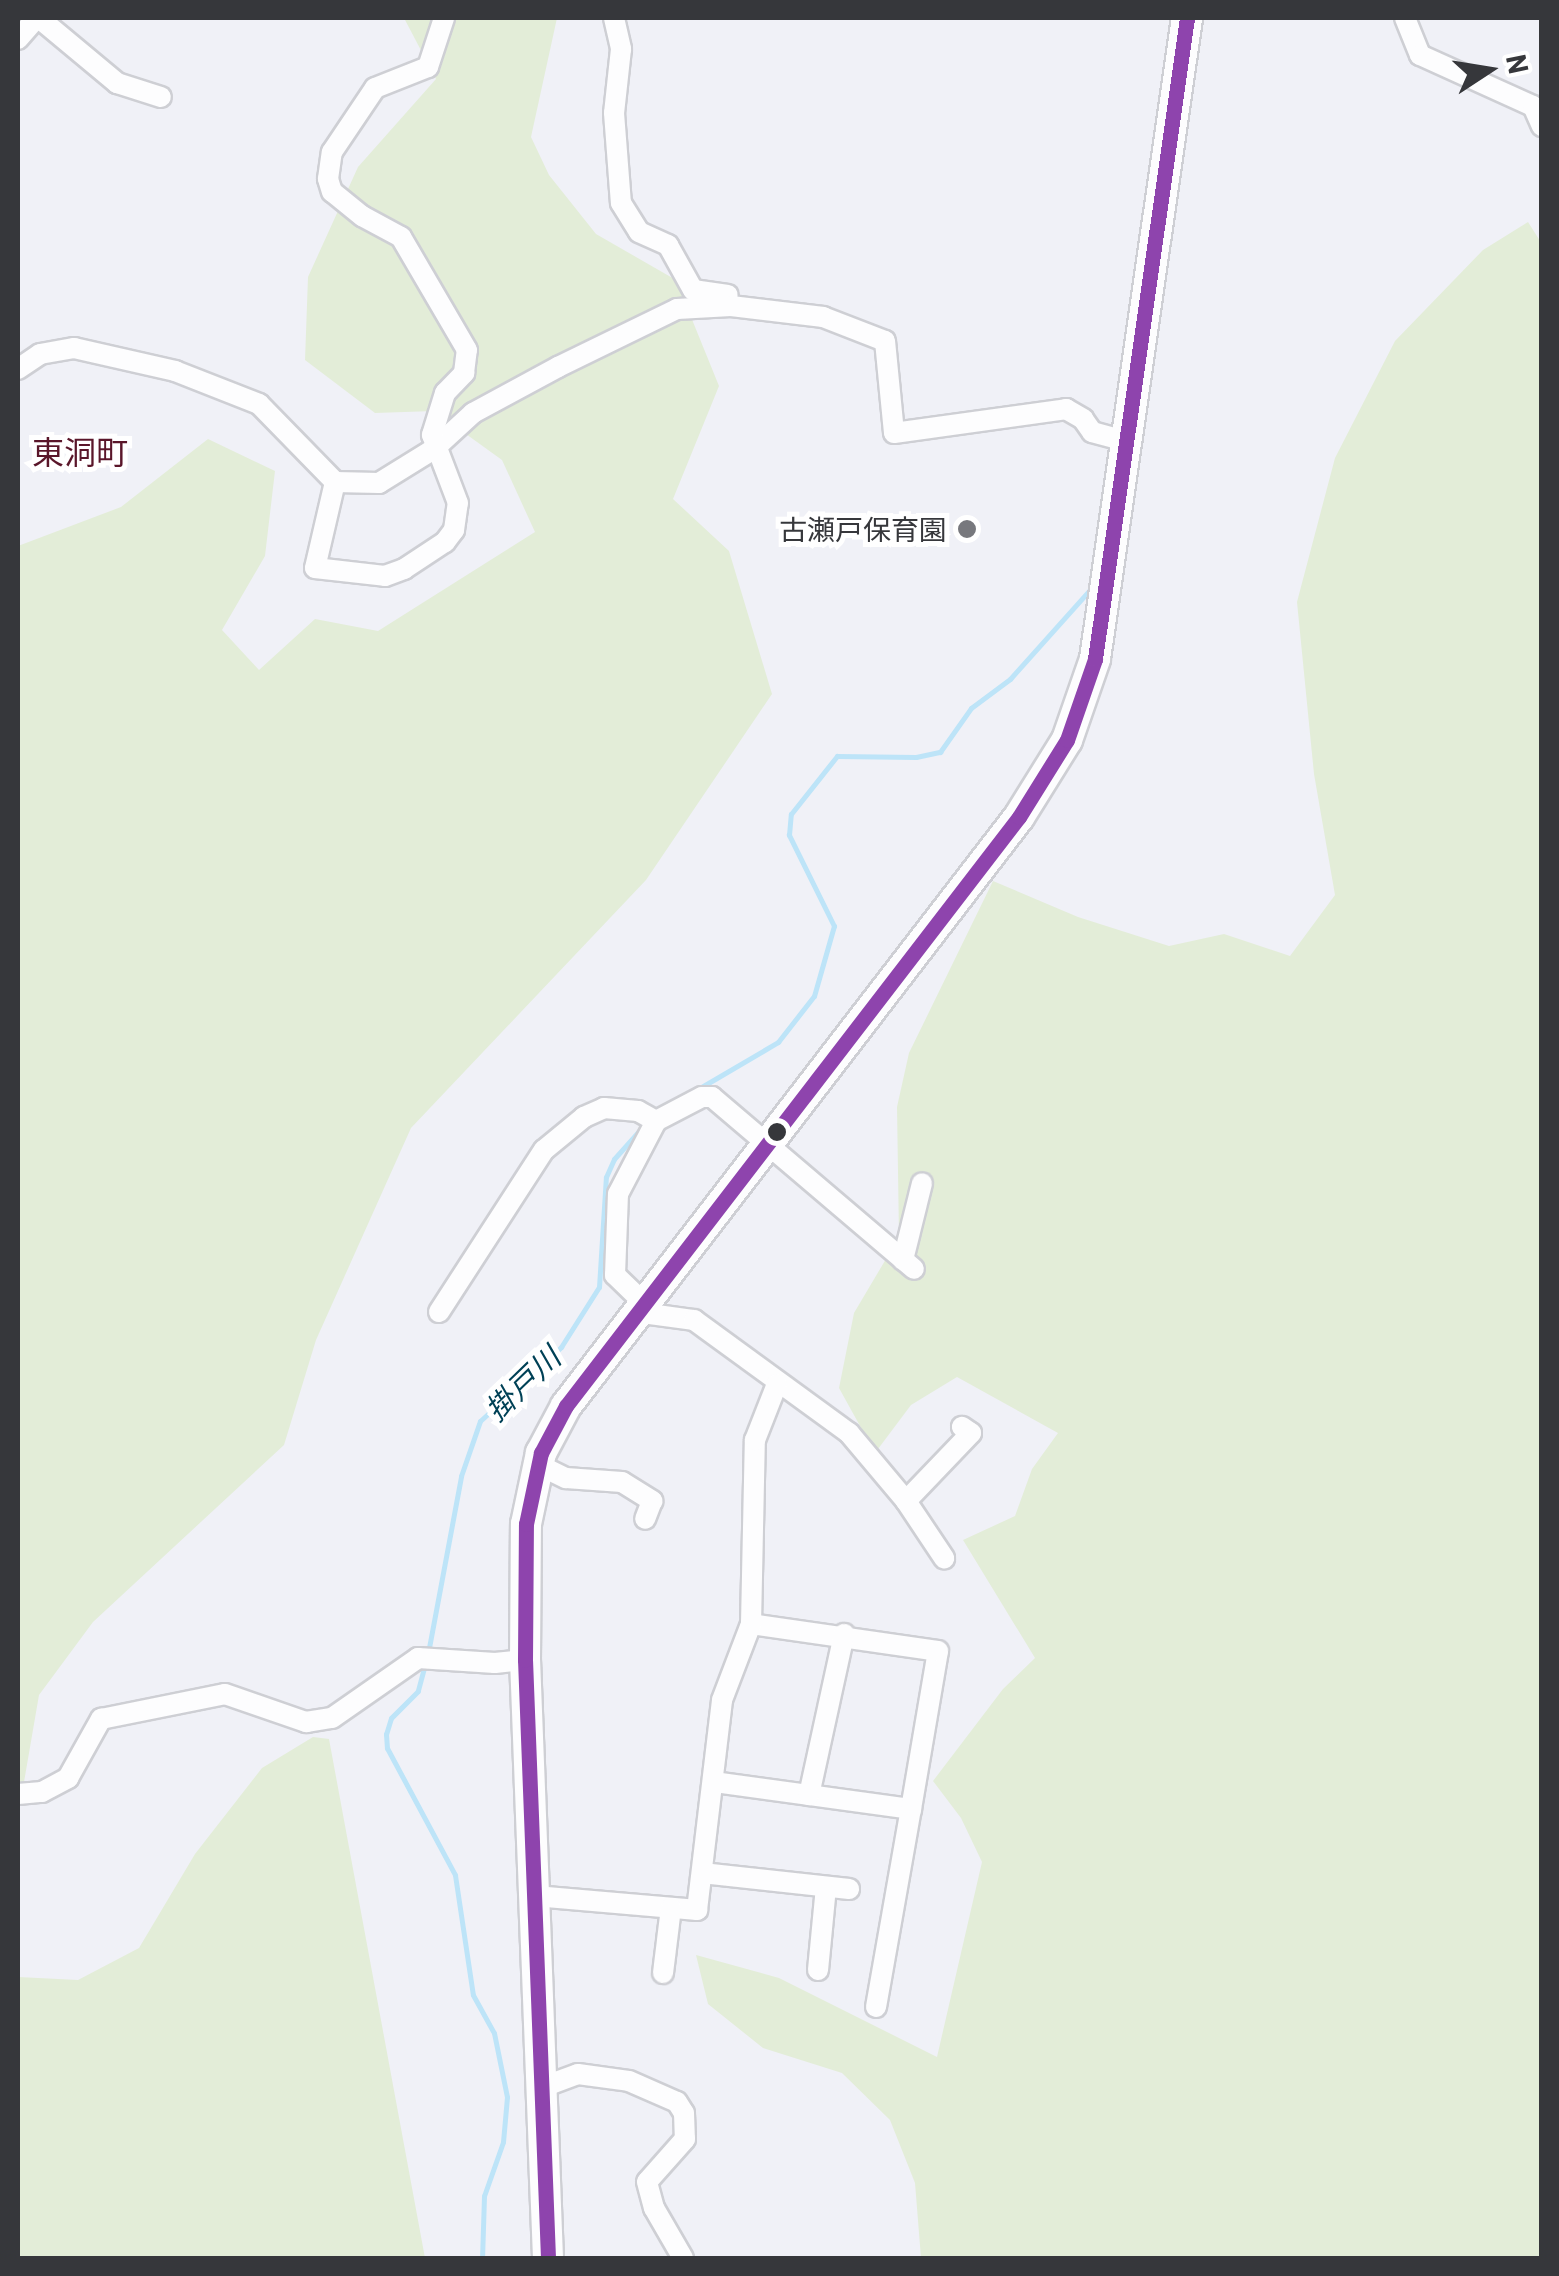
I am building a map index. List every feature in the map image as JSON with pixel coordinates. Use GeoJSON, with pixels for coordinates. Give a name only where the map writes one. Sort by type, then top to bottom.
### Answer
{"type":"FeatureCollection","features":[{"type":"Feature","properties":{"kind":"main road"},"geometry":{"type":"LineString","coordinates":[[548,2258],[526,1660],[526,1524],[539,1465],[566,1406],[1019,818],[1067,740],[1095,659],[1187,18]]}},
{"type":"Feature","properties":{"kind":"street"},"geometry":{"type":"LineString","coordinates":[[18,39],[37,18],[116,84],[161,97]]}},
{"type":"Feature","properties":{"kind":"street"},"geometry":{"type":"LineString","coordinates":[[335,482],[315,568],[384,576],[418,560],[454,530],[458,503],[434,449],[432,435],[445,393],[464,372],[467,350],[401,237],[362,216],[332,192],[328,179],[332,152],[375,88],[428,67],[444,18]]}},
{"type":"Feature","properties":{"kind":"street"},"geometry":{"type":"LineString","coordinates":[[614,18],[621,49],[614,113],[621,203],[639,232],[668,245],[693,290],[728,294],[732,306]]}},
{"type":"Feature","properties":{"kind":"street"},"geometry":{"type":"LineString","coordinates":[[1405,18],[1420,55],[1533,106],[1542,126]]}},
{"type":"Feature","properties":{"kind":"street"},"geometry":{"type":"LineString","coordinates":[[18,369],[40,354],[74,348],[174,370],[259,404],[335,482],[379,483],[434,449],[473,413],[677,308],[732,306],[822,317],[885,341],[894,433],[1066,409],[1083,418],[1092,432],[1126,442]]}},
{"type":"Feature","properties":{"kind":"street"},"geometry":{"type":"LineString","coordinates":[[439,1312],[544,1150],[584,1116],[604,1108],[652,1119],[693,1099],[712,1096],[909,1264],[922,1183]]}},
{"type":"Feature","properties":{"kind":"street"},"geometry":{"type":"LineString","coordinates":[[652,1119],[618,1194],[616,1275],[639,1307],[694,1320],[777,1384],[850,1433],[906,1501],[944,1558]]}},
{"type":"Feature","properties":{"kind":"street"},"geometry":{"type":"LineString","coordinates":[[535,1896],[697,1910],[722,1700],[750,1624],[755,1440],[777,1384]]}},
{"type":"Feature","properties":{"kind":"street"},"geometry":{"type":"LineString","coordinates":[[906,1501],[971,1432],[962,1427]]}},
{"type":"Feature","properties":{"kind":"street"},"geometry":{"type":"LineString","coordinates":[[539,1465],[566,1478],[622,1482],[652,1501],[645,1519]]}},
{"type":"Feature","properties":{"kind":"street"},"geometry":{"type":"LineString","coordinates":[[750,1624],[844,1634],[938,1651],[876,2007]]}},
{"type":"Feature","properties":{"kind":"street"},"geometry":{"type":"LineString","coordinates":[[809,1795],[844,1634]]}},
{"type":"Feature","properties":{"kind":"street"},"geometry":{"type":"LineString","coordinates":[[18,1794],[42,1792],[68,1778],[100,1719],[225,1694],[306,1722],[332,1718],[426,1658],[495,1664],[526,1660]]}},
{"type":"Feature","properties":{"kind":"street"},"geometry":{"type":"LineString","coordinates":[[714,1782],[911,1808]]}},
{"type":"Feature","properties":{"kind":"street"},"geometry":{"type":"LineString","coordinates":[[702,1873],[849,1889]]}},
{"type":"Feature","properties":{"kind":"street"},"geometry":{"type":"LineString","coordinates":[[818,1970],[826,1886]]}},
{"type":"Feature","properties":{"kind":"street"},"geometry":{"type":"LineString","coordinates":[[663,1973],[671,1908]]}},
{"type":"Feature","properties":{"kind":"street"},"geometry":{"type":"LineString","coordinates":[[540,2088],[578,2074],[629,2081],[677,2102],[684,2112],[685,2139],[647,2182],[654,2208],[683,2258]]}},
{"type":"Feature","properties":{"kind":"green space"},"geometry":{"type":"Polygon","coordinates":[[[404,18],[557,18],[531,137],[549,175],[596,234],[676,280],[719,386],[673,499],[729,551],[772,694],[646,880],[411,1128],[316,1340],[284,1445],[93,1622],[39,1695],[18,1817],[18,546],[121,507],[208,439],[275,471],[265,556],[222,630],[259,670],[315,619],[378,631],[535,532],[502,460],[434,411],[375,413],[305,360],[308,277],[358,167],[436,79],[404,18]]]}},
{"type":"Feature","properties":{"kind":"green space"},"geometry":{"type":"Polygon","coordinates":[[[1528,222],[1542,244],[1541,2258],[921,2258],[915,2183],[890,2120],[842,2073],[763,2048],[708,2004],[696,1955],[779,1978],[937,2057],[982,1862],[961,1818],[933,1781],[1003,1689],[1035,1658],[963,1540],[1015,1516],[1032,1469],[1058,1433],[957,1377],[911,1405],[875,1453],[839,1388],[854,1313],[899,1237],[897,1107],[909,1053],[993,881],[1078,917],[1169,946],[1224,934],[1290,956],[1335,895],[1314,774],[1297,602],[1335,458],[1395,341],[1483,250],[1528,222]]]}},
{"type":"Feature","properties":{"kind":"green space"},"geometry":{"type":"Polygon","coordinates":[[[313,1737],[329,1739],[425,2258],[18,2258],[18,1977],[78,1980],[139,1948],[195,1854],[262,1768],[313,1737]]]}},
{"type":"Feature","properties":{"kind":"waterway","name":"掛戸川"},"geometry":{"type":"LineString","coordinates":[[698,1089],[778,1042],[814,996],[834,926],[789,835],[791,814],[837,756],[916,757],[940,752],[971,708],[1010,679],[1094,585]]}},
{"type":"Feature","properties":{"kind":"waterway","name":"掛戸川"},"geometry":{"type":"LineString","coordinates":[[428,1653],[461,1476],[480,1421],[561,1347],[599,1287],[606,1177],[614,1159],[647,1122]]}},
{"type":"Feature","properties":{"kind":"waterway","name":"掛戸川"},"geometry":{"type":"LineString","coordinates":[[425,1664],[418,1691],[391,1718],[387,1748],[455,1875],[473,1995],[494,2033],[507,2097],[503,2142],[484,2196],[482,2258]]}},
{"type":"Feature","properties":{"kind":"transit line"},"geometry":{"type":"LineString","coordinates":[[548,2258],[525,1660],[526,1524],[541,1453],[566,1406],[1019,817],[1067,740],[1095,659],[1187,18]]}},
{"type":"Feature","properties":{"kind":"place","name":"古瀬戸保育園"},"geometry":{"type":"Point","coordinates":[967,529]}},
{"type":"Feature","properties":{"kind":"district","name":"東洞町"},"geometry":{"type":"Point","coordinates":[80,451]}}]}
